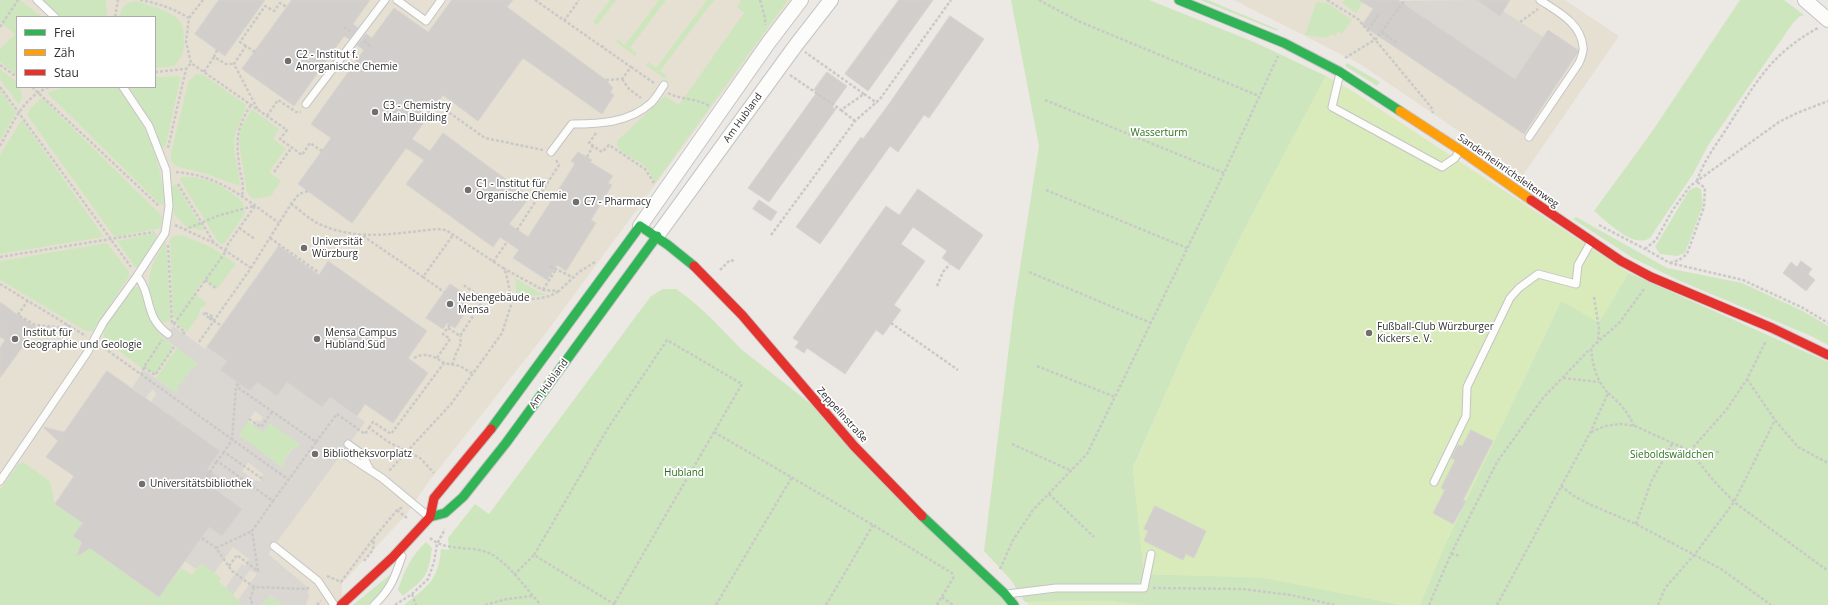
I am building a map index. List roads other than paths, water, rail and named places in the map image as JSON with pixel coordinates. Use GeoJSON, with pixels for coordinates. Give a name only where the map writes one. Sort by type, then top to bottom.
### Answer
{"type":"FeatureCollection","features":[{"type":"Feature","properties":{"kind":"street","name":"Am Hubland"},"geometry":{"type":"LineString","coordinates":[[341,605],[406,545],[430,517],[434,498],[495,425],[662,196],[769,42],[801,0]]}},
{"type":"Feature","properties":{"kind":"street","name":"Am Hubland"},"geometry":{"type":"LineString","coordinates":[[430,517],[445,513],[463,497],[506,443],[779,68],[831,0]]}},
{"type":"Feature","properties":{"kind":"street","name":"Sanderheinrichsleitenweg"},"geometry":{"type":"LineString","coordinates":[[1179,0],[1284,43],[1340,72],[1460,150],[1621,261],[1651,276],[1772,328],[1828,355]]}},
{"type":"Feature","properties":{"kind":"street"},"geometry":{"type":"LineString","coordinates":[[1806,0],[1824,23]]}},
{"type":"Feature","properties":{"kind":"street"},"geometry":{"type":"LineString","coordinates":[[640,226],[657,236]]}},
{"type":"Feature","properties":{"kind":"street","name":"Zeppelinstraße"},"geometry":{"type":"LineString","coordinates":[[657,236],[710,280],[741,317],[758,333],[830,419],[930,524],[993,582],[1014,605]]}},
{"type":"Feature","properties":{"kind":"lane"},"geometry":{"type":"LineString","coordinates":[[37,0],[53,16]]}},
{"type":"Feature","properties":{"kind":"lane"},"geometry":{"type":"LineString","coordinates":[[306,104],[385,0]]}},
{"type":"Feature","properties":{"kind":"lane"},"geometry":{"type":"LineString","coordinates":[[397,0],[426,21],[441,0]]}},
{"type":"Feature","properties":{"kind":"lane"},"geometry":{"type":"LineString","coordinates":[[1530,137],[1579,63],[1584,49],[1579,32],[1572,22],[1541,3]]}},
{"type":"Feature","properties":{"kind":"lane"},"geometry":{"type":"LineString","coordinates":[[1340,72],[1332,107],[1442,167],[1455,158],[1460,150]]}},
{"type":"Feature","properties":{"kind":"lane"},"geometry":{"type":"LineString","coordinates":[[551,152],[572,124],[603,124],[627,117],[653,100],[663,87]]}},
{"type":"Feature","properties":{"kind":"lane"},"geometry":{"type":"LineString","coordinates":[[0,481],[94,341],[103,323],[137,276],[166,230],[168,218],[166,170],[149,126],[124,88]]}},
{"type":"Feature","properties":{"kind":"lane"},"geometry":{"type":"LineString","coordinates":[[1434,482],[1466,416],[1467,387],[1510,298],[1518,288],[1538,274],[1576,284],[1578,265],[1591,241]]}},
{"type":"Feature","properties":{"kind":"lane"},"geometry":{"type":"LineString","coordinates":[[137,276],[144,284],[148,306],[152,315],[167,333]]}},
{"type":"Feature","properties":{"kind":"lane"},"geometry":{"type":"LineString","coordinates":[[348,444],[362,454],[370,470]]}},
{"type":"Feature","properties":{"kind":"lane"},"geometry":{"type":"LineString","coordinates":[[342,452],[382,478],[430,517]]}},
{"type":"Feature","properties":{"kind":"lane"},"geometry":{"type":"LineString","coordinates":[[374,605],[386,594],[395,579],[406,545]]}},
{"type":"Feature","properties":{"kind":"lane"},"geometry":{"type":"LineString","coordinates":[[274,546],[318,581],[334,605]]}},
{"type":"Feature","properties":{"kind":"lane"},"geometry":{"type":"LineString","coordinates":[[1005,594],[1056,588],[1144,588],[1150,554]]}},
{"type":"Feature","properties":{"kind":"place","name":"C2 - Institut f. Anorganische Chemie"},"geometry":{"type":"Point","coordinates":[288,61]}},
{"type":"Feature","properties":{"kind":"place","name":"C3 - Chemistry Main Building"},"geometry":{"type":"Point","coordinates":[375,112]}},
{"type":"Feature","properties":{"kind":"place","name":"C1 - Institut für Organische Chemie"},"geometry":{"type":"Point","coordinates":[468,190]}},
{"type":"Feature","properties":{"kind":"place","name":"C7 - Pharmacy"},"geometry":{"type":"Point","coordinates":[576,202]}},
{"type":"Feature","properties":{"kind":"place","name":"Universität Würzburg"},"geometry":{"type":"Point","coordinates":[304,248]}},
{"type":"Feature","properties":{"kind":"place","name":"Nebengebäude Mensa"},"geometry":{"type":"Point","coordinates":[450,304]}},
{"type":"Feature","properties":{"kind":"place","name":"Fußball-Club Würzburger Kickers e. V."},"geometry":{"type":"Point","coordinates":[1369,333]}},
{"type":"Feature","properties":{"kind":"place","name":"Institut für Geographie und Geologie"},"geometry":{"type":"Point","coordinates":[15,339]}},
{"type":"Feature","properties":{"kind":"place","name":"Mensa Campus Hubland Süd"},"geometry":{"type":"Point","coordinates":[317,339]}},
{"type":"Feature","properties":{"kind":"place","name":"Bibliotheksvorplatz"},"geometry":{"type":"Point","coordinates":[315,454]}},
{"type":"Feature","properties":{"kind":"place","name":"Universitätsbibliothek"},"geometry":{"type":"Point","coordinates":[142,484]}},
{"type":"Feature","properties":{"kind":"park label","name":"Wasserturm"},"geometry":{"type":"Point","coordinates":[1159,133]}},
{"type":"Feature","properties":{"kind":"park label","name":"Sieboldswäldchen"},"geometry":{"type":"Point","coordinates":[1672,455]}},
{"type":"Feature","properties":{"kind":"park label","name":"Hubland"},"geometry":{"type":"Point","coordinates":[684,473]}}]}
